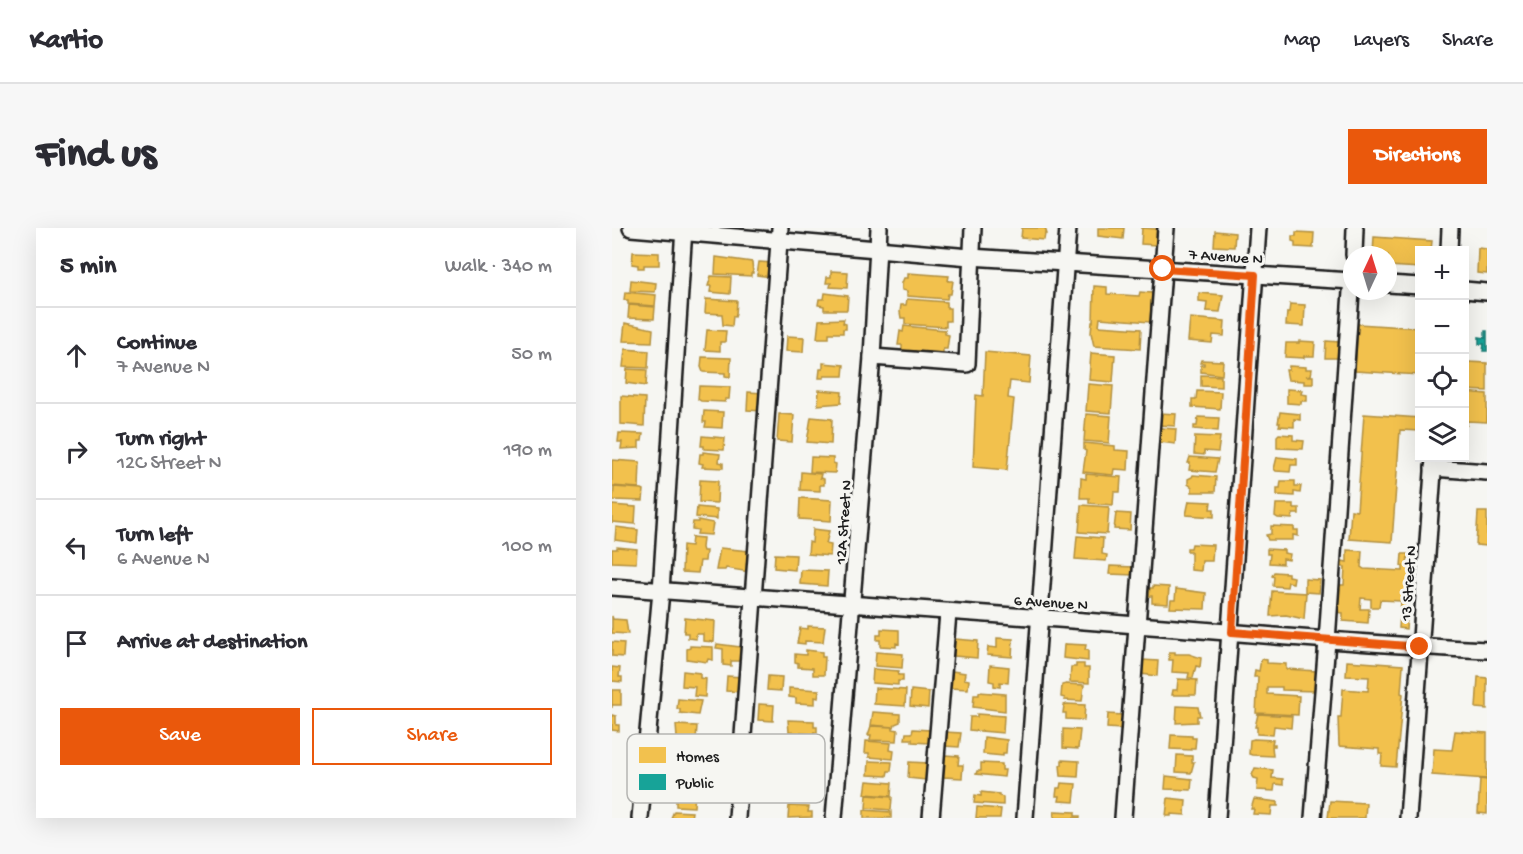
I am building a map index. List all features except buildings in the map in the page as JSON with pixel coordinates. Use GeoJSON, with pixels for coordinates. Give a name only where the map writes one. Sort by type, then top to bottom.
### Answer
{"type":"FeatureCollection","features":[{"type":"Feature","properties":{"kind":"street","name":"7 Avenue N"},"geometry":{"type":"LineString","coordinates":[[631,228],[780,235],[878,249],[970,257],[1343,280]]}},
{"type":"Feature","properties":{"kind":"street","name":"12A Street N"},"geometry":{"type":"LineString","coordinates":[[834,818],[872,357],[879,228]]}},
{"type":"Feature","properties":{"kind":"street"},"geometry":{"type":"LineString","coordinates":[[872,357],[967,364],[973,228]]}},
{"type":"Feature","properties":{"kind":"street"},"geometry":{"type":"LineString","coordinates":[[1024,818],[1041,618],[1068,228]]}},
{"type":"Feature","properties":{"kind":"street"},"geometry":{"type":"LineString","coordinates":[[1123,818],[1166,228]]}},
{"type":"Feature","properties":{"kind":"street"},"geometry":{"type":"LineString","coordinates":[[1217,818],[1232,632],[1258,228]]}},
{"type":"Feature","properties":{"kind":"street"},"geometry":{"type":"LineString","coordinates":[[1354,246],[1355,228]]}},
{"type":"Feature","properties":{"kind":"street"},"geometry":{"type":"LineString","coordinates":[[1449,246],[1450,228]]}},
{"type":"Feature","properties":{"kind":"street"},"geometry":{"type":"LineString","coordinates":[[648,734],[661,591],[684,231]]}},
{"type":"Feature","properties":{"kind":"street"},"geometry":{"type":"LineString","coordinates":[[743,734],[780,235]]}},
{"type":"Feature","properties":{"kind":"street"},"geometry":{"type":"LineString","coordinates":[[1397,285],[1415,286]]}},
{"type":"Feature","properties":{"kind":"street"},"geometry":{"type":"LineString","coordinates":[[1469,290],[1487,292]]}},
{"type":"Feature","properties":{"kind":"street"},"geometry":{"type":"LineString","coordinates":[[1313,818],[1351,300]]}},
{"type":"Feature","properties":{"kind":"street"},"geometry":{"type":"LineString","coordinates":[[1433,463],[1487,472]]}},
{"type":"Feature","properties":{"kind":"street","name":"13 Street N"},"geometry":{"type":"LineString","coordinates":[[1408,818],[1433,463]]}},
{"type":"Feature","properties":{"kind":"street","name":"6 Avenue N"},"geometry":{"type":"LineString","coordinates":[[612,587],[1232,632],[1327,641],[1487,650]]}},
{"type":"Feature","properties":{"kind":"street"},"geometry":{"type":"LineString","coordinates":[[931,818],[948,613]]}},
{"type":"Feature","properties":{"kind":"street"},"geometry":{"type":"LineString","coordinates":[[640,818],[641,803]]}},
{"type":"Feature","properties":{"kind":"street"},"geometry":{"type":"LineString","coordinates":[[737,818],[738,803]]}},
{"type":"Feature","properties":{"kind":"route"},"geometry":{"type":"LineString","coordinates":[[1163,269],[1255,275],[1232,632],[1420,647]]}}]}
